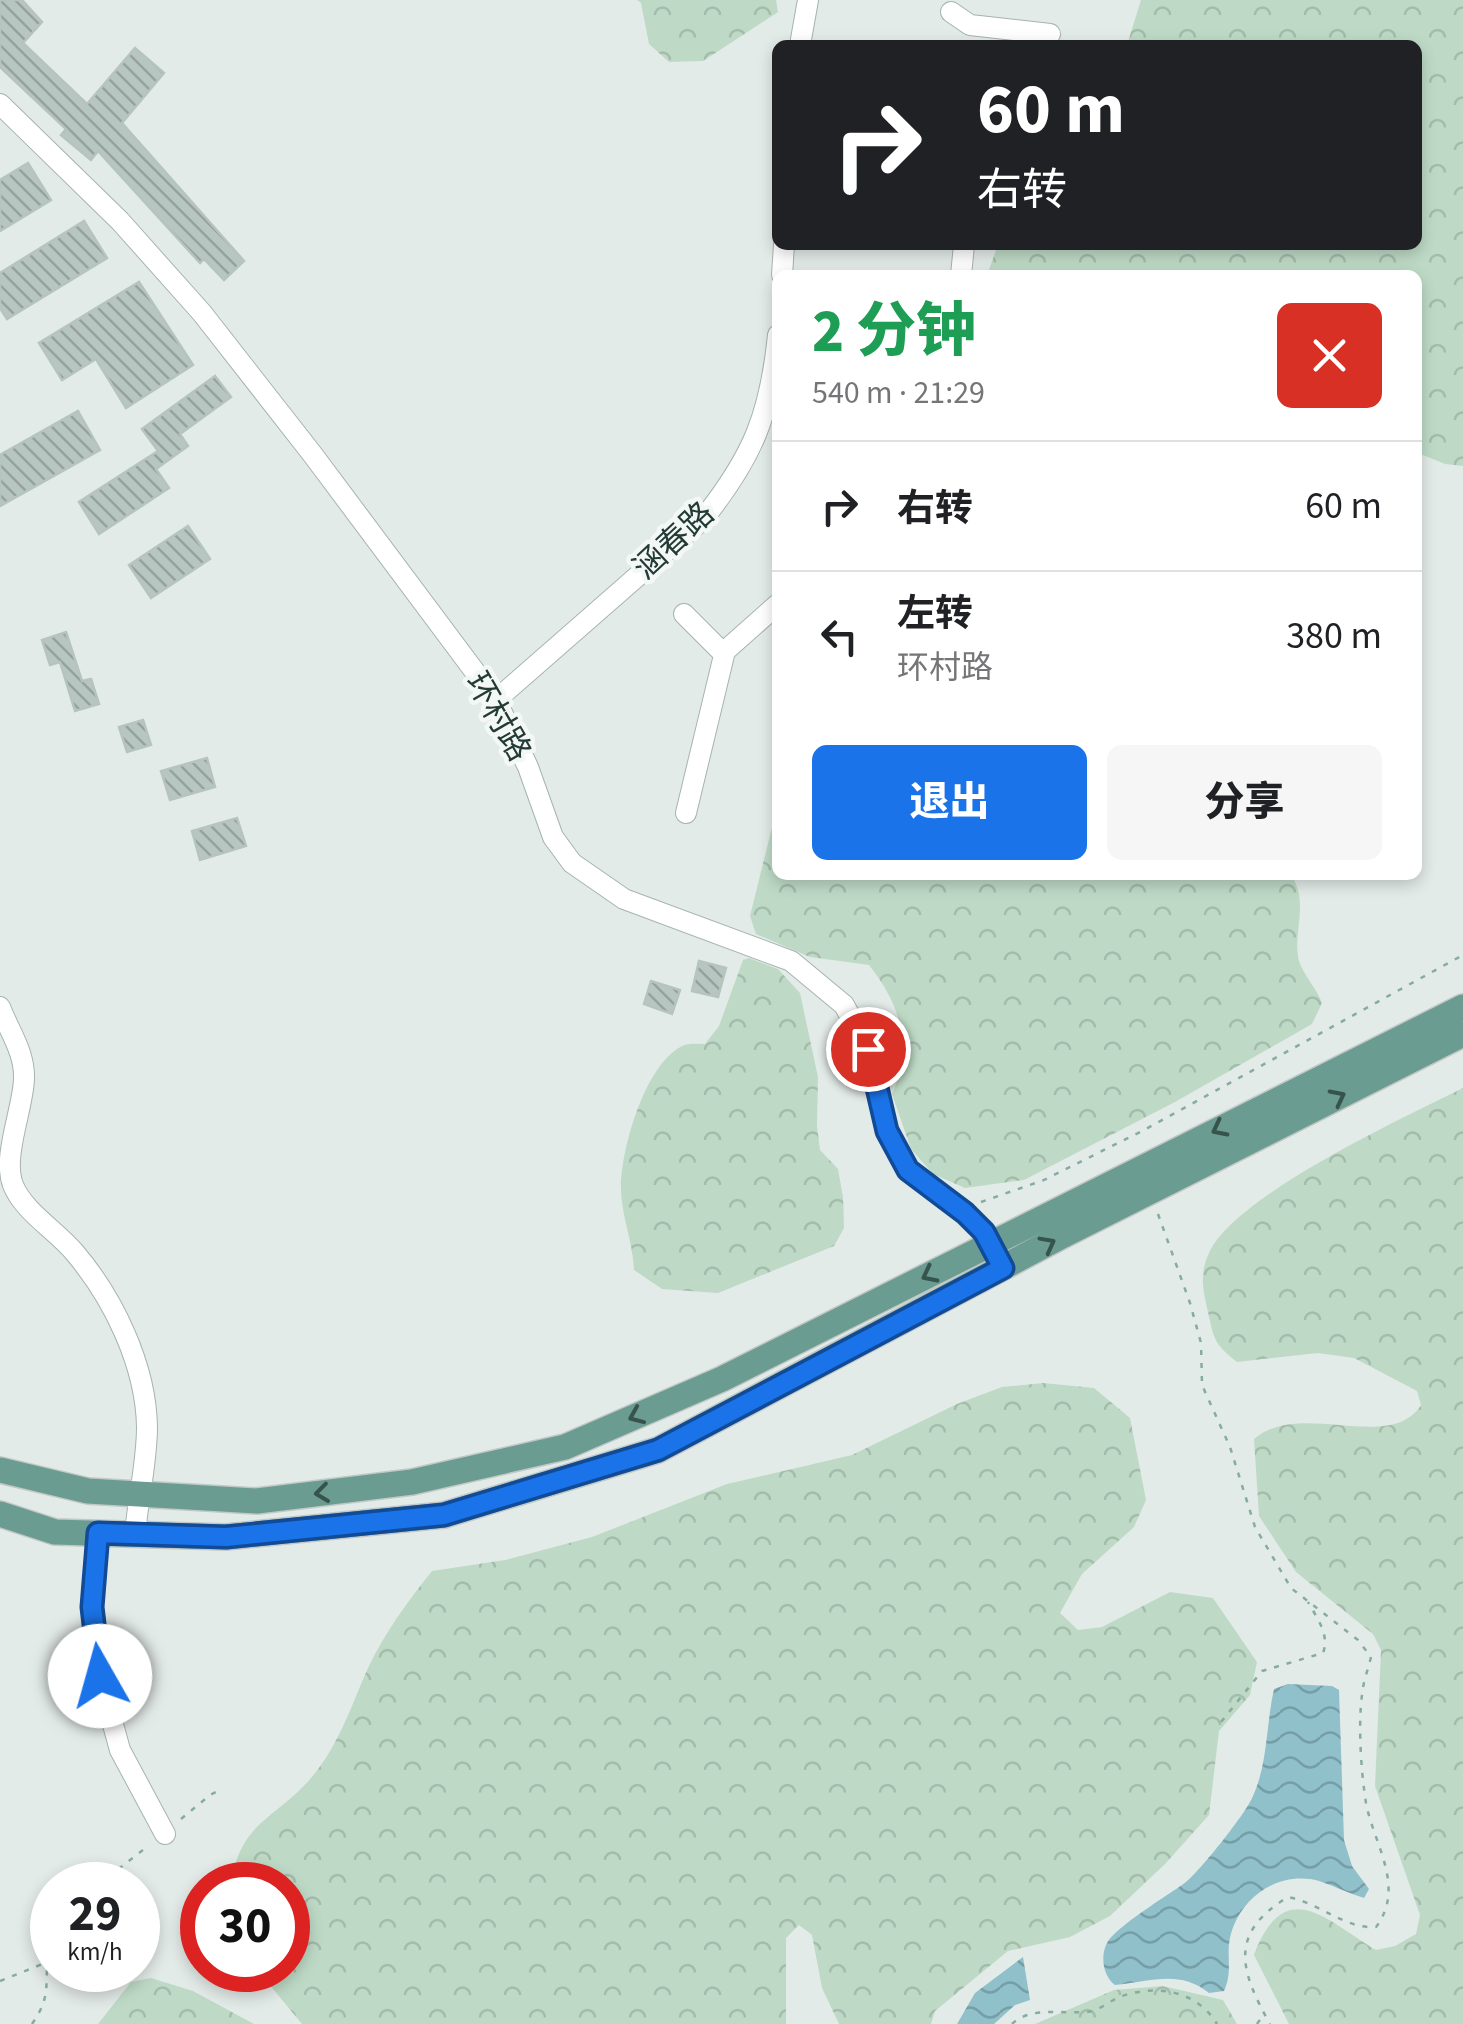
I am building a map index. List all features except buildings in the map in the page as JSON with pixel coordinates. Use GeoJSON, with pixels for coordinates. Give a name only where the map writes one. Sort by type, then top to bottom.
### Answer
{"type":"FeatureCollection","features":[{"type":"Feature","properties":{"kind":"main road"},"geometry":{"type":"LineString","coordinates":[[0,1470],[88,1491],[257,1502],[412,1482],[566,1446],[722,1379],[1463,1007]]}},
{"type":"Feature","properties":{"kind":"main road"},"geometry":{"type":"LineString","coordinates":[[0,1514],[54,1532],[226,1537],[444,1515],[658,1450],[1146,1194],[1463,1034]]}},
{"type":"Feature","properties":{"kind":"street"},"geometry":{"type":"LineString","coordinates":[[801,40],[808,0]]}},
{"type":"Feature","properties":{"kind":"street"},"geometry":{"type":"LineString","coordinates":[[951,12],[983,36],[1037,37]]}},
{"type":"Feature","properties":{"kind":"street","name":"环村路"},"geometry":{"type":"LineString","coordinates":[[0,104],[120,220],[202,313],[313,455],[496,700],[528,767],[552,836],[572,863],[624,899],[791,961],[844,1005],[868,1049],[887,1131],[908,1170],[965,1213],[991,1244],[1003,1268]]}},
{"type":"Feature","properties":{"kind":"street","name":"涵春路"},"geometry":{"type":"LineString","coordinates":[[496,700],[704,518],[752,450],[772,385]]}},
{"type":"Feature","properties":{"kind":"street"},"geometry":{"type":"LineString","coordinates":[[686,813],[724,654],[731,643],[772,609]]}},
{"type":"Feature","properties":{"kind":"street"},"geometry":{"type":"LineString","coordinates":[[684,614],[724,654]]}},
{"type":"Feature","properties":{"kind":"street"},"geometry":{"type":"LineString","coordinates":[[0,1007],[21,1052],[24,1078],[11,1156],[12,1184],[76,1254],[120,1322],[139,1375],[147,1427],[135,1534]]}},
{"type":"Feature","properties":{"kind":"street"},"geometry":{"type":"LineString","coordinates":[[98,1533],[92,1607],[100,1676],[120,1750],[164,1834]]}},
{"type":"Feature","properties":{"kind":"path"},"geometry":{"type":"LineString","coordinates":[[978,1202],[988,1202],[1044,1180],[1144,1130],[1463,955]]}},
{"type":"Feature","properties":{"kind":"path"},"geometry":{"type":"LineString","coordinates":[[1146,1194],[1161,1218],[1190,1303],[1201,1343],[1202,1386],[1230,1446],[1255,1528],[1291,1588],[1358,1640],[1371,1657],[1360,1712],[1366,1803],[1384,1859],[1390,1896],[1386,1914],[1376,1927],[1357,1928],[1312,1902],[1288,1897],[1271,1907],[1248,1930],[1245,1968],[1270,2024]]}},
{"type":"Feature","properties":{"kind":"path"},"geometry":{"type":"LineString","coordinates":[[1222,1722],[1262,1671],[1322,1652],[1326,1645],[1324,1632],[1308,1601]]}},
{"type":"Feature","properties":{"kind":"path"},"geometry":{"type":"LineString","coordinates":[[0,1981],[30,1969]]}},
{"type":"Feature","properties":{"kind":"path"},"geometry":{"type":"LineString","coordinates":[[1012,2024],[1017,2019],[1046,2012],[1093,2012],[1119,1997],[1150,1989],[1180,1993],[1194,2000],[1207,2007],[1217,2024]]}},
{"type":"Feature","properties":{"kind":"path"},"geometry":{"type":"LineString","coordinates":[[32,2024],[48,1992]]}},
{"type":"Feature","properties":{"kind":"path"},"geometry":{"type":"LineString","coordinates":[[1257,2024],[1264,2014]]}},
{"type":"Feature","properties":{"kind":"green space"},"geometry":{"type":"Polygon","coordinates":[[[637,0],[776,0],[778,12],[703,61],[669,62],[649,44],[641,3],[637,0]]]}},
{"type":"Feature","properties":{"kind":"green space"},"geometry":{"type":"Polygon","coordinates":[[[1141,0],[1463,0],[1463,466],[1422,455],[1422,270],[989,270],[996,250],[1422,250],[1422,40],[1129,40],[1141,0]]]}},
{"type":"Feature","properties":{"kind":"green space"},"geometry":{"type":"Polygon","coordinates":[[[772,827],[772,880],[1294,880],[1300,907],[1299,961],[1322,1003],[1312,1024],[1175,1102],[1024,1180],[965,1188],[933,1174],[911,1149],[892,1094],[902,1060],[900,1026],[889,995],[869,965],[810,957],[756,934],[750,916],[772,827]]]}},
{"type":"Feature","properties":{"kind":"green space"},"geometry":{"type":"Polygon","coordinates":[[[749,958],[778,969],[800,993],[818,1077],[820,1150],[838,1169],[844,1228],[834,1246],[718,1293],[662,1289],[634,1270],[621,1185],[631,1129],[657,1070],[684,1045],[705,1044],[719,1026],[743,960],[749,958]]]}},
{"type":"Feature","properties":{"kind":"green space"},"geometry":{"type":"Polygon","coordinates":[[[1463,1088],[1463,2024],[1289,2024],[1254,1955],[1266,1930],[1279,1915],[1293,1909],[1308,1910],[1376,1950],[1395,1946],[1416,1934],[1420,1915],[1375,1786],[1381,1650],[1373,1634],[1296,1572],[1259,1516],[1254,1439],[1273,1428],[1296,1424],[1388,1425],[1407,1419],[1421,1405],[1417,1391],[1354,1358],[1318,1353],[1237,1362],[1214,1335],[1203,1289],[1204,1268],[1209,1253],[1225,1231],[1285,1183],[1463,1088]]]}},
{"type":"Feature","properties":{"kind":"green space"},"geometry":{"type":"Polygon","coordinates":[[[1043,1383],[1094,1388],[1130,1418],[1146,1500],[1134,1527],[1082,1574],[1060,1613],[1078,1630],[1102,1627],[1170,1592],[1213,1598],[1257,1662],[1250,1695],[1219,1731],[1209,1815],[1110,1916],[1070,1937],[1008,1951],[935,2011],[931,2024],[839,2024],[822,1988],[812,1935],[799,1925],[786,1938],[786,2024],[302,2024],[276,1992],[310,1992],[310,1862],[237,1862],[251,1834],[321,1766],[382,1642],[432,1571],[505,1560],[592,1537],[727,1484],[852,1455],[957,1404],[1002,1387],[1043,1383]]]}},
{"type":"Feature","properties":{"kind":"green space"},"geometry":{"type":"Polygon","coordinates":[[[160,1981],[180,1987],[180,1992],[195,1992],[254,2024],[98,2024],[123,1992],[160,1992],[160,1981]]]}},
{"type":"Feature","properties":{"kind":"green space"},"geometry":{"type":"Polygon","coordinates":[[[1163,1986],[1223,2000],[1237,2024],[1035,2024],[1114,1990],[1163,1986]]]}},
{"type":"Feature","properties":{"kind":"water"},"geometry":{"type":"Polygon","coordinates":[[[1288,1684],[1332,1686],[1339,1690],[1344,1840],[1352,1866],[1369,1889],[1364,1898],[1319,1881],[1289,1880],[1275,1884],[1251,1899],[1235,1924],[1224,1991],[1209,1993],[1175,1979],[1115,1985],[1104,1965],[1107,1943],[1131,1920],[1193,1876],[1242,1815],[1261,1770],[1274,1689],[1288,1684]]]}},
{"type":"Feature","properties":{"kind":"water"},"geometry":{"type":"Polygon","coordinates":[[[1023,1957],[1030,2000],[1015,2005],[994,2024],[957,2024],[975,1993],[1023,1957]]]}},
{"type":"Feature","properties":{"kind":"route"},"geometry":{"type":"LineString","coordinates":[[100,1676],[92,1607],[98,1533],[226,1537],[444,1515],[658,1450],[1003,1268],[984,1232],[908,1170],[887,1131],[868,1049]]}}]}
